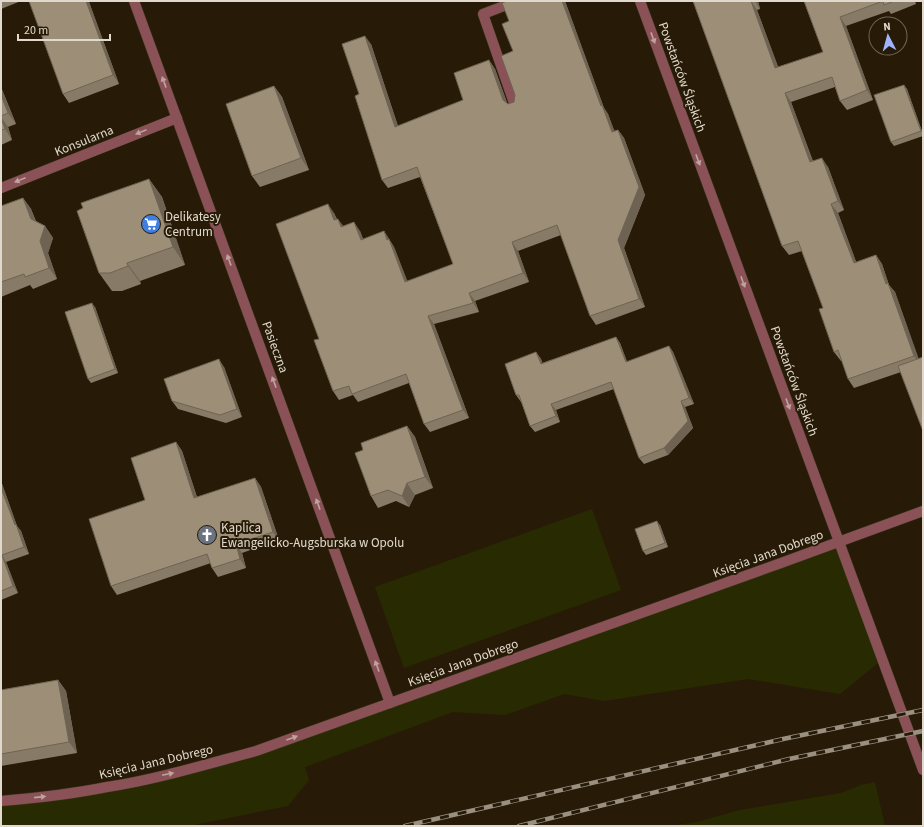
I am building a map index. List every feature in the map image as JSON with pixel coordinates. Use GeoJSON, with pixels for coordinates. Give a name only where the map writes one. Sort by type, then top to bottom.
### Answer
{"type":"FeatureCollection","features":[{"type":"Feature","properties":{"kind":"street","name":"Pasieczna"},"geometry":{"type":"LineString","coordinates":[[134,1],[390,703]]}},
{"type":"Feature","properties":{"kind":"street"},"geometry":{"type":"LineString","coordinates":[[515,106],[483,14],[517,1]]}},
{"type":"Feature","properties":{"kind":"street","name":"Powstańców Śląskich"},"geometry":{"type":"LineString","coordinates":[[640,1],[923,770]]}},
{"type":"Feature","properties":{"kind":"street","name":"Konsularna"},"geometry":{"type":"LineString","coordinates":[[1,188],[177,118]]}},
{"type":"Feature","properties":{"kind":"street","name":"Księcia Jana Dobrego"},"geometry":{"type":"LineString","coordinates":[[1,801],[108,787],[179,772],[256,751],[759,572],[923,511]]}},
{"type":"Feature","properties":{"kind":"green space"},"geometry":{"type":"Polygon","coordinates":[[[592,509],[621,590],[404,668],[375,587],[592,509]]]}},
{"type":"Feature","properties":{"kind":"green space"},"geometry":{"type":"Polygon","coordinates":[[[839,541],[883,659],[840,694],[748,679],[604,701],[564,694],[505,715],[453,712],[305,767],[309,780],[288,806],[189,826],[1,826],[1,801],[48,796],[256,751],[839,541]]]}},
{"type":"Feature","properties":{"kind":"green space"},"geometry":{"type":"Polygon","coordinates":[[[875,782],[885,826],[670,826],[697,822],[740,810],[841,793],[861,785],[875,782]]]}},
{"type":"Feature","properties":{"kind":"building"},"geometry":{"type":"Polygon","coordinates":[[[29,1],[86,1],[113,75],[63,94],[29,1]]]}},
{"type":"Feature","properties":{"kind":"building"},"geometry":{"type":"Polygon","coordinates":[[[507,1],[562,1],[601,106],[602,105],[612,132],[618,130],[639,187],[618,240],[639,299],[590,316],[557,225],[512,242],[523,273],[469,293],[473,303],[428,316],[463,410],[424,424],[406,374],[352,394],[349,386],[333,391],[314,340],[319,339],[276,224],[328,204],[334,220],[338,219],[341,227],[354,222],[361,240],[384,231],[387,240],[389,239],[405,282],[453,264],[417,167],[382,180],[355,96],[359,94],[342,44],[365,36],[395,127],[463,100],[454,73],[489,60],[503,100],[508,104],[514,102],[515,95],[501,56],[513,51],[502,24],[509,21],[502,3],[507,1]]]}},
{"type":"Feature","properties":{"kind":"building"},"geometry":{"type":"Polygon","coordinates":[[[693,1],[751,1],[775,68],[823,52],[804,1],[883,1],[840,17],[867,90],[840,101],[832,77],[785,93],[810,162],[822,158],[838,201],[831,204],[854,263],[876,255],[886,284],[888,283],[914,356],[848,379],[838,350],[834,352],[819,309],[823,308],[798,241],[782,246],[693,1]]]}},
{"type":"Feature","properties":{"kind":"building"},"geometry":{"type":"Polygon","coordinates":[[[883,1],[894,1],[884,5],[883,1]]]}},
{"type":"Feature","properties":{"kind":"building"},"geometry":{"type":"Polygon","coordinates":[[[904,85],[921,131],[891,142],[874,95],[904,85]]]}},
{"type":"Feature","properties":{"kind":"building"},"geometry":{"type":"Polygon","coordinates":[[[274,86],[301,158],[252,176],[226,104],[274,86]]]}},
{"type":"Feature","properties":{"kind":"building"},"geometry":{"type":"Polygon","coordinates":[[[1,95],[8,113],[1,116],[1,95]]]}},
{"type":"Feature","properties":{"kind":"building"},"geometry":{"type":"Polygon","coordinates":[[[1,119],[5,129],[1,130],[1,119]]]}},
{"type":"Feature","properties":{"kind":"building"},"geometry":{"type":"Polygon","coordinates":[[[149,179],[173,247],[127,263],[128,266],[110,273],[99,273],[77,211],[83,208],[81,203],[149,179]]]}},
{"type":"Feature","properties":{"kind":"building"},"geometry":{"type":"Polygon","coordinates":[[[23,198],[31,219],[45,226],[40,241],[49,268],[25,277],[24,274],[1,282],[1,206],[23,198]]]}},
{"type":"Feature","properties":{"kind":"building"},"geometry":{"type":"Polygon","coordinates":[[[92,303],[115,369],[88,379],[65,312],[92,303]]]}},
{"type":"Feature","properties":{"kind":"building"},"geometry":{"type":"Polygon","coordinates":[[[616,337],[626,362],[669,346],[689,398],[681,401],[688,421],[664,448],[639,458],[611,382],[551,404],[556,416],[530,426],[519,395],[516,395],[505,364],[536,352],[541,364],[616,337]]]}},
{"type":"Feature","properties":{"kind":"building"},"geometry":{"type":"Polygon","coordinates":[[[923,357],[923,431],[898,366],[923,357]]]}},
{"type":"Feature","properties":{"kind":"building"},"geometry":{"type":"Polygon","coordinates":[[[219,359],[237,409],[220,415],[172,401],[164,379],[219,359]]]}},
{"type":"Feature","properties":{"kind":"building"},"geometry":{"type":"Polygon","coordinates":[[[407,426],[425,477],[407,483],[402,496],[388,490],[371,496],[355,453],[363,450],[361,443],[407,426]]]}},
{"type":"Feature","properties":{"kind":"building"},"geometry":{"type":"Polygon","coordinates":[[[176,442],[194,498],[255,478],[273,532],[236,544],[240,559],[212,568],[207,554],[111,586],[89,519],[145,500],[131,458],[176,442]]]}},
{"type":"Feature","properties":{"kind":"building"},"geometry":{"type":"Polygon","coordinates":[[[1,488],[24,547],[2,555],[13,586],[1,591],[1,488]]]}},
{"type":"Feature","properties":{"kind":"building"},"geometry":{"type":"Polygon","coordinates":[[[657,521],[665,543],[643,551],[635,529],[657,521]]]}},
{"type":"Feature","properties":{"kind":"building"},"geometry":{"type":"Polygon","coordinates":[[[58,680],[69,742],[1,754],[1,690],[58,680]]]}},
{"type":"Feature","properties":{"kind":"railway"},"geometry":{"type":"LineString","coordinates":[[405,826],[783,739],[923,710]]}},
{"type":"Feature","properties":{"kind":"railway"},"geometry":{"type":"LineString","coordinates":[[519,826],[789,759],[923,731]]}},
{"type":"Feature","properties":{"kind":"place","name":"Delikatesy Centrum"},"geometry":{"type":"Point","coordinates":[151,224]}},
{"type":"Feature","properties":{"kind":"place","name":"Kaplica Ewangelicko-Augsburska w Opolu"},"geometry":{"type":"Point","coordinates":[207,535]}}]}
